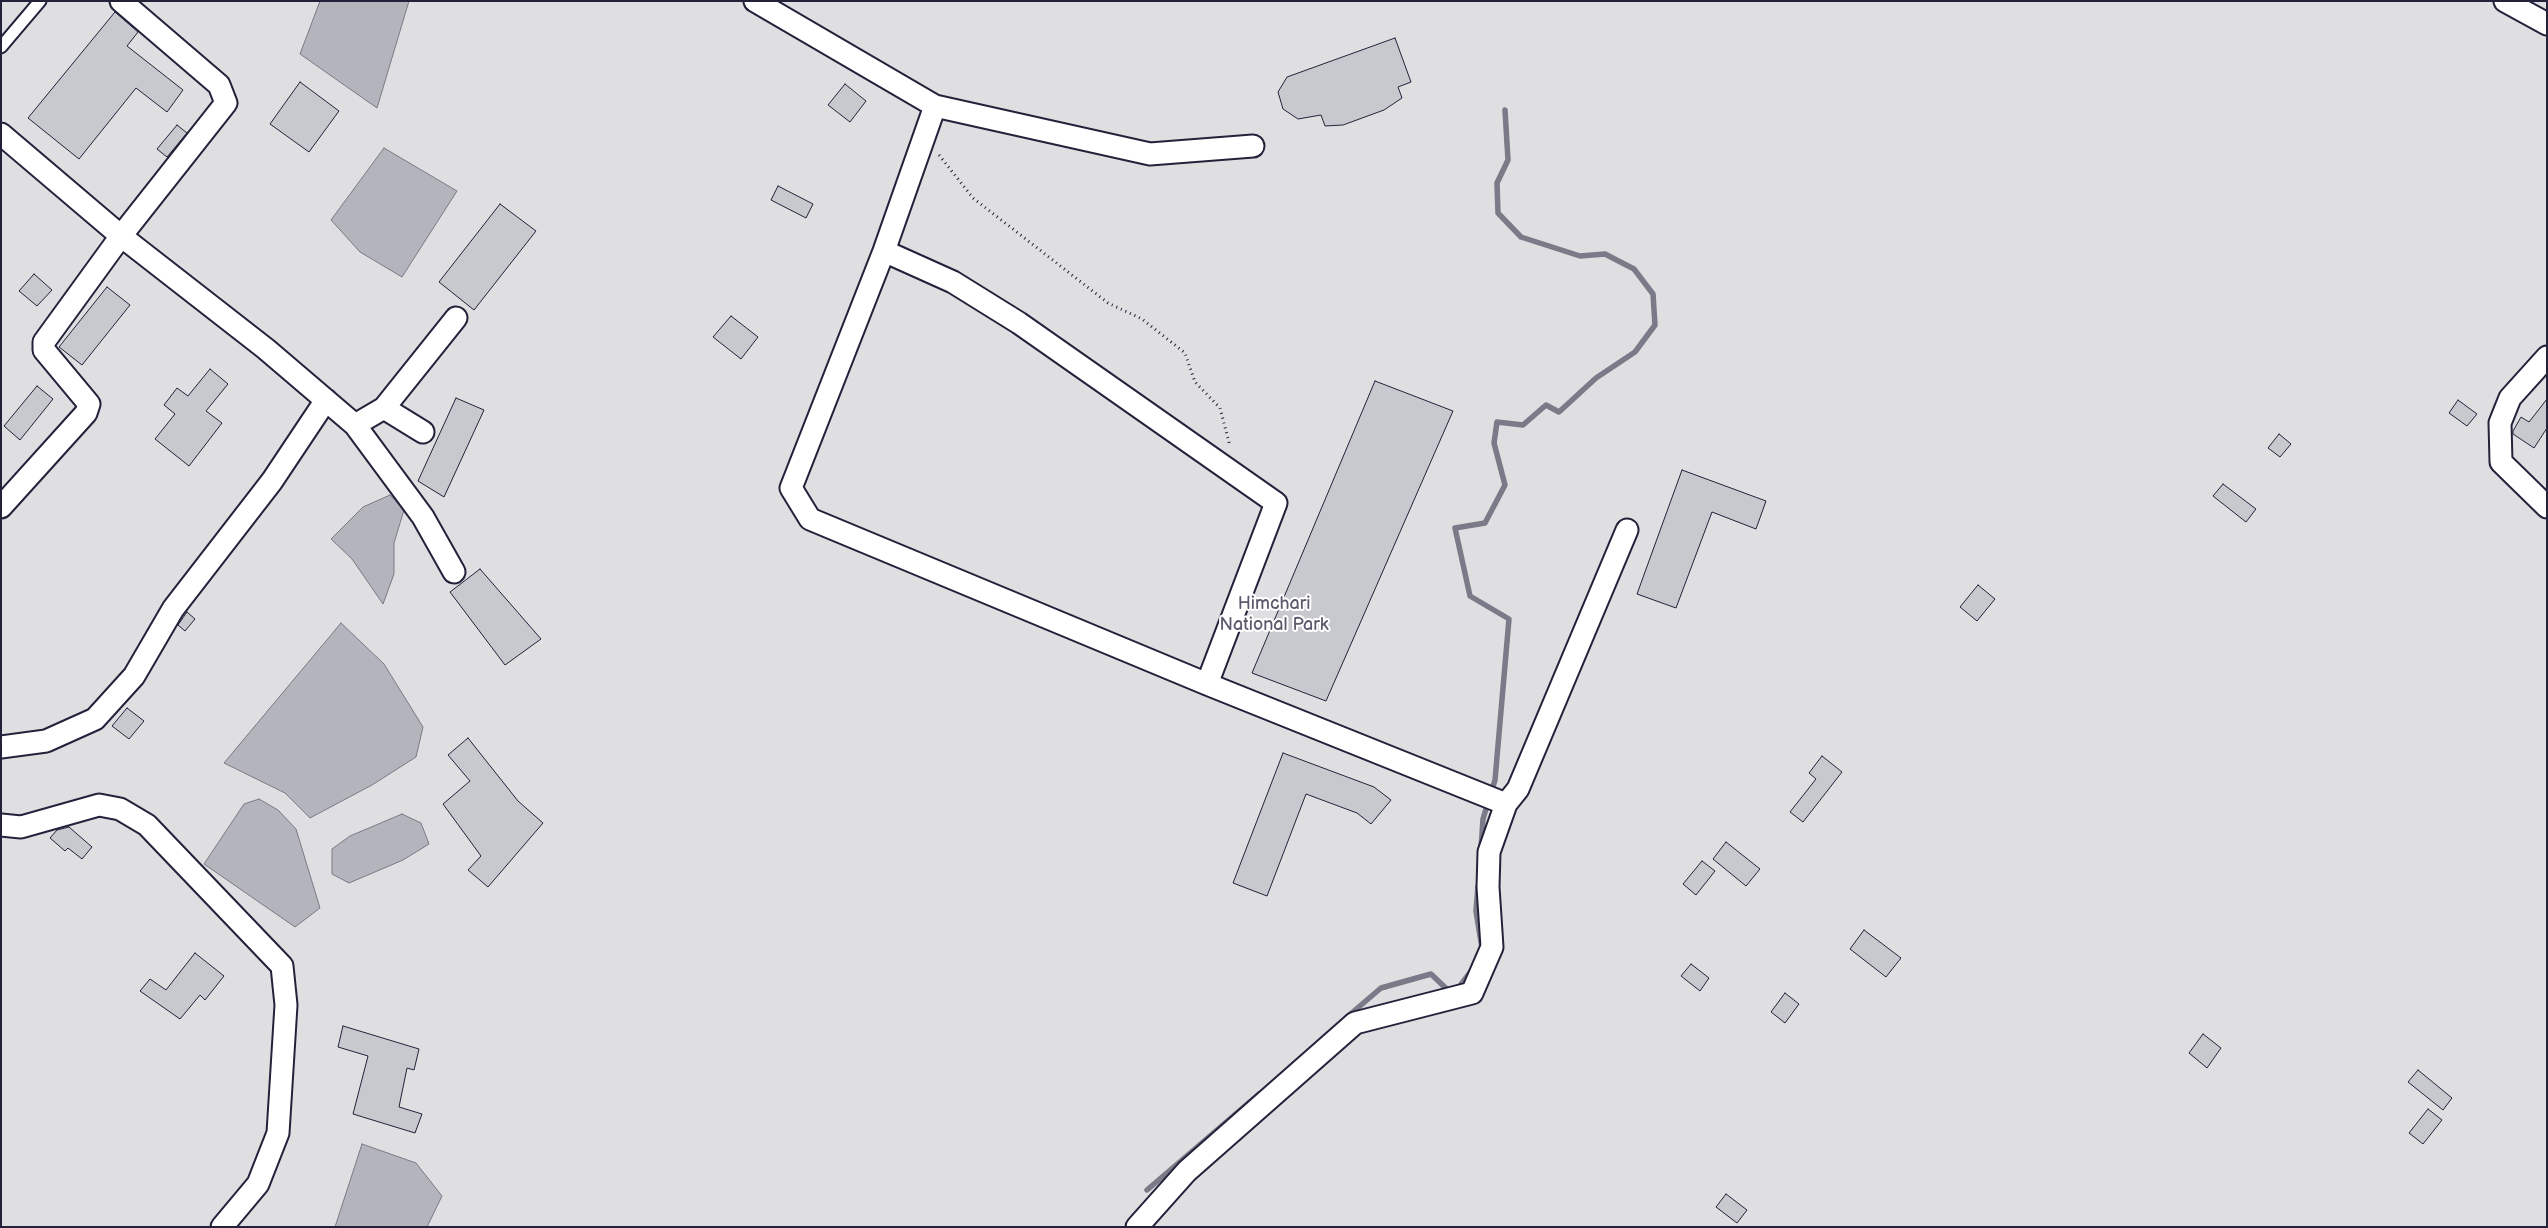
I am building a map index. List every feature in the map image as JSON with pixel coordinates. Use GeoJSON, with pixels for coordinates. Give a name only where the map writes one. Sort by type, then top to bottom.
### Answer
{"type":"FeatureCollection","features":[{"type":"Feature","properties":{"kind":"street"},"geometry":{"type":"LineString","coordinates":[[1,507],[86,413],[89,404],[44,350],[44,342],[121,236],[226,103],[219,85],[122,1]]}},
{"type":"Feature","properties":{"kind":"street"},"geometry":{"type":"LineString","coordinates":[[755,1],[935,106],[1150,154],[1253,146]]}},
{"type":"Feature","properties":{"kind":"street"},"geometry":{"type":"LineString","coordinates":[[2505,1],[2547,24]]}},
{"type":"Feature","properties":{"kind":"street"},"geometry":{"type":"LineString","coordinates":[[935,106],[884,251],[791,488],[810,519],[1207,684],[1506,804]]}},
{"type":"Feature","properties":{"kind":"street"},"geometry":{"type":"LineString","coordinates":[[1,134],[121,236],[355,425],[423,517],[454,572]]}},
{"type":"Feature","properties":{"kind":"street"},"geometry":{"type":"LineString","coordinates":[[884,251],[953,282],[1019,323],[1276,503],[1207,684]]}},
{"type":"Feature","properties":{"kind":"street"},"geometry":{"type":"LineString","coordinates":[[355,425],[384,408],[456,318]]}},
{"type":"Feature","properties":{"kind":"street"},"geometry":{"type":"LineString","coordinates":[[2547,357],[2510,398],[2500,423],[2501,462],[2547,506]]}},
{"type":"Feature","properties":{"kind":"street"},"geometry":{"type":"LineString","coordinates":[[1,747],[46,741],[95,719],[134,676],[174,609],[272,481],[326,400]]}},
{"type":"Feature","properties":{"kind":"street"},"geometry":{"type":"LineString","coordinates":[[384,408],[423,432]]}},
{"type":"Feature","properties":{"kind":"street"},"geometry":{"type":"LineString","coordinates":[[1137,1227],[1187,1171],[1355,1023],[1472,993],[1492,947],[1488,888],[1489,852],[1506,804],[1518,790],[1627,530]]}},
{"type":"Feature","properties":{"kind":"street"},"geometry":{"type":"LineString","coordinates":[[1,825],[21,827],[99,805],[120,809],[147,825],[282,966],[286,1005],[278,1133],[258,1184],[222,1227]]}},
{"type":"Feature","properties":{"kind":"lane"},"geometry":{"type":"LineString","coordinates":[[1,47],[40,1]]}},
{"type":"Feature","properties":{"kind":"path"},"geometry":{"type":"LineString","coordinates":[[924,138],[974,198],[1108,303],[1142,319],[1184,353],[1195,382],[1220,408],[1239,478]]}},
{"type":"Feature","properties":{"kind":"green space","name":"Himchari National Park"},"geometry":{"type":"Polygon","coordinates":[[[1,1],[2547,1],[2547,1227],[1,1227],[1,1]]]}},
{"type":"Feature","properties":{"kind":"shaded area"},"geometry":{"type":"Polygon","coordinates":[[[320,1],[409,1],[377,108],[300,54],[320,1]]]}},
{"type":"Feature","properties":{"kind":"shaded area"},"geometry":{"type":"Polygon","coordinates":[[[384,148],[457,191],[402,277],[360,252],[331,220],[384,148]]]}},
{"type":"Feature","properties":{"kind":"shaded area"},"geometry":{"type":"Polygon","coordinates":[[[390,495],[404,510],[394,543],[394,574],[383,604],[352,559],[331,539],[363,507],[390,495]]]}},
{"type":"Feature","properties":{"kind":"shaded area"},"geometry":{"type":"Polygon","coordinates":[[[341,623],[384,664],[423,727],[416,757],[372,785],[310,818],[285,793],[224,763],[341,623]]]}},
{"type":"Feature","properties":{"kind":"shaded area"},"geometry":{"type":"Polygon","coordinates":[[[259,799],[278,810],[296,829],[320,908],[295,927],[204,864],[244,804],[259,799]]]}},
{"type":"Feature","properties":{"kind":"shaded area"},"geometry":{"type":"Polygon","coordinates":[[[402,814],[421,823],[429,844],[403,860],[349,883],[332,874],[332,849],[350,836],[402,814]]]}},
{"type":"Feature","properties":{"kind":"shaded area"},"geometry":{"type":"Polygon","coordinates":[[[362,1144],[416,1163],[442,1196],[427,1227],[335,1227],[362,1144]]]}},
{"type":"Feature","properties":{"kind":"building"},"geometry":{"type":"Polygon","coordinates":[[[115,12],[138,32],[127,46],[183,90],[167,112],[136,88],[79,159],[28,118],[115,12]]]}},
{"type":"Feature","properties":{"kind":"building"},"geometry":{"type":"Polygon","coordinates":[[[1395,38],[1411,82],[1398,87],[1402,98],[1384,110],[1343,125],[1325,126],[1321,115],[1298,119],[1283,109],[1278,92],[1287,77],[1395,38]]]}},
{"type":"Feature","properties":{"kind":"building"},"geometry":{"type":"Polygon","coordinates":[[[300,82],[339,111],[309,152],[270,124],[300,82]]]}},
{"type":"Feature","properties":{"kind":"building"},"geometry":{"type":"Polygon","coordinates":[[[845,84],[866,101],[850,122],[828,105],[845,84]]]}},
{"type":"Feature","properties":{"kind":"building"},"geometry":{"type":"Polygon","coordinates":[[[177,125],[187,133],[167,157],[157,149],[177,125]]]}},
{"type":"Feature","properties":{"kind":"building"},"geometry":{"type":"Polygon","coordinates":[[[778,186],[813,204],[806,218],[771,200],[778,186]]]}},
{"type":"Feature","properties":{"kind":"building"},"geometry":{"type":"Polygon","coordinates":[[[500,204],[536,231],[474,310],[439,282],[500,204]]]}},
{"type":"Feature","properties":{"kind":"building"},"geometry":{"type":"Polygon","coordinates":[[[34,274],[52,290],[37,306],[19,291],[34,274]]]}},
{"type":"Feature","properties":{"kind":"building"},"geometry":{"type":"Polygon","coordinates":[[[107,287],[130,305],[82,365],[59,347],[107,287]]]}},
{"type":"Feature","properties":{"kind":"building"},"geometry":{"type":"Polygon","coordinates":[[[731,316],[758,337],[741,359],[713,337],[731,316]]]}},
{"type":"Feature","properties":{"kind":"building"},"geometry":{"type":"Polygon","coordinates":[[[210,369],[228,384],[206,411],[222,423],[189,466],[155,439],[175,414],[164,405],[177,388],[188,396],[210,369]]]}},
{"type":"Feature","properties":{"kind":"building"},"geometry":{"type":"Polygon","coordinates":[[[1375,381],[1453,411],[1326,701],[1252,673],[1375,381]]]}},
{"type":"Feature","properties":{"kind":"building"},"geometry":{"type":"Polygon","coordinates":[[[37,386],[53,399],[20,440],[4,426],[37,386]]]}},
{"type":"Feature","properties":{"kind":"building"},"geometry":{"type":"Polygon","coordinates":[[[456,398],[484,410],[444,497],[418,481],[456,398]]]}},
{"type":"Feature","properties":{"kind":"building"},"geometry":{"type":"Polygon","coordinates":[[[2547,399],[2547,428],[2534,448],[2513,434],[2513,431],[2521,417],[2529,422],[2547,399]]]}},
{"type":"Feature","properties":{"kind":"building"},"geometry":{"type":"Polygon","coordinates":[[[2458,400],[2477,414],[2467,426],[2449,413],[2458,400]]]}},
{"type":"Feature","properties":{"kind":"building"},"geometry":{"type":"Polygon","coordinates":[[[2279,434],[2291,444],[2280,457],[2268,448],[2279,434]]]}},
{"type":"Feature","properties":{"kind":"building"},"geometry":{"type":"Polygon","coordinates":[[[1682,470],[1766,501],[1756,529],[1712,512],[1676,608],[1637,594],[1682,470]]]}},
{"type":"Feature","properties":{"kind":"building"},"geometry":{"type":"Polygon","coordinates":[[[2223,484],[2256,509],[2246,522],[2213,496],[2223,484]]]}},
{"type":"Feature","properties":{"kind":"building"},"geometry":{"type":"Polygon","coordinates":[[[480,569],[541,639],[505,665],[450,592],[480,569]]]}},
{"type":"Feature","properties":{"kind":"building"},"geometry":{"type":"Polygon","coordinates":[[[1978,585],[1995,599],[1977,621],[1960,607],[1978,585]]]}},
{"type":"Feature","properties":{"kind":"building"},"geometry":{"type":"Polygon","coordinates":[[[187,612],[195,619],[185,631],[178,625],[187,612]]]}},
{"type":"Feature","properties":{"kind":"building"},"geometry":{"type":"Polygon","coordinates":[[[127,708],[144,721],[129,739],[112,726],[127,708]]]}},
{"type":"Feature","properties":{"kind":"building"},"geometry":{"type":"Polygon","coordinates":[[[468,738],[518,801],[543,823],[488,887],[468,870],[481,856],[443,804],[470,781],[448,755],[468,738]]]}},
{"type":"Feature","properties":{"kind":"building"},"geometry":{"type":"Polygon","coordinates":[[[1283,753],[1374,787],[1391,800],[1371,824],[1357,813],[1306,794],[1267,896],[1233,883],[1283,753]]]}},
{"type":"Feature","properties":{"kind":"building"},"geometry":{"type":"Polygon","coordinates":[[[1822,756],[1842,772],[1803,822],[1790,812],[1816,779],[1809,773],[1822,756]]]}},
{"type":"Feature","properties":{"kind":"building"},"geometry":{"type":"Polygon","coordinates":[[[69,827],[92,847],[82,859],[68,848],[65,851],[50,838],[57,830],[69,827]]]}},
{"type":"Feature","properties":{"kind":"building"},"geometry":{"type":"Polygon","coordinates":[[[1726,842],[1760,869],[1746,886],[1713,859],[1726,842]]]}},
{"type":"Feature","properties":{"kind":"building"},"geometry":{"type":"Polygon","coordinates":[[[1702,861],[1715,871],[1696,895],[1683,884],[1702,861]]]}},
{"type":"Feature","properties":{"kind":"building"},"geometry":{"type":"Polygon","coordinates":[[[1864,930],[1901,958],[1886,977],[1850,949],[1864,930]]]}},
{"type":"Feature","properties":{"kind":"building"},"geometry":{"type":"Polygon","coordinates":[[[195,953],[224,976],[205,1000],[200,995],[180,1019],[140,991],[150,979],[166,990],[195,953]]]}},
{"type":"Feature","properties":{"kind":"building"},"geometry":{"type":"Polygon","coordinates":[[[1691,964],[1709,978],[1700,991],[1681,976],[1691,964]]]}},
{"type":"Feature","properties":{"kind":"building"},"geometry":{"type":"Polygon","coordinates":[[[1785,993],[1799,1004],[1785,1023],[1771,1012],[1785,993]]]}},
{"type":"Feature","properties":{"kind":"building"},"geometry":{"type":"Polygon","coordinates":[[[343,1026],[419,1049],[414,1070],[407,1068],[399,1107],[422,1114],[415,1133],[353,1114],[368,1056],[338,1047],[343,1026]]]}},
{"type":"Feature","properties":{"kind":"building"},"geometry":{"type":"Polygon","coordinates":[[[2203,1034],[2221,1048],[2207,1068],[2189,1053],[2203,1034]]]}},
{"type":"Feature","properties":{"kind":"building"},"geometry":{"type":"Polygon","coordinates":[[[2418,1070],[2452,1098],[2443,1110],[2408,1082],[2418,1070]]]}},
{"type":"Feature","properties":{"kind":"building"},"geometry":{"type":"Polygon","coordinates":[[[2428,1109],[2442,1120],[2423,1144],[2409,1133],[2428,1109]]]}},
{"type":"Feature","properties":{"kind":"building"},"geometry":{"type":"Polygon","coordinates":[[[1726,1194],[1747,1210],[1737,1223],[1716,1207],[1726,1194]]]}},
{"type":"Feature","properties":{"kind":"waterway"},"geometry":{"type":"LineString","coordinates":[[1491,793],[1495,780],[1509,619],[1470,596],[1455,528],[1485,523],[1505,485],[1494,443],[1497,422],[1523,425],[1546,405],[1559,412],[1596,378],[1635,352],[1655,325],[1653,294],[1634,269],[1605,254],[1580,256],[1521,237],[1498,213],[1497,183],[1508,160],[1505,110]]}},
{"type":"Feature","properties":{"kind":"waterway"},"geometry":{"type":"LineString","coordinates":[[1481,849],[1483,819],[1488,802]]}},
{"type":"Feature","properties":{"kind":"waterway"},"geometry":{"type":"LineString","coordinates":[[1478,886],[1476,911],[1482,948]]}},
{"type":"Feature","properties":{"kind":"waterway"},"geometry":{"type":"LineString","coordinates":[[1347,1017],[1381,988],[1431,974],[1453,995],[1475,966]]}},
{"type":"Feature","properties":{"kind":"waterway"},"geometry":{"type":"LineString","coordinates":[[1147,1190],[1259,1094]]}}]}
